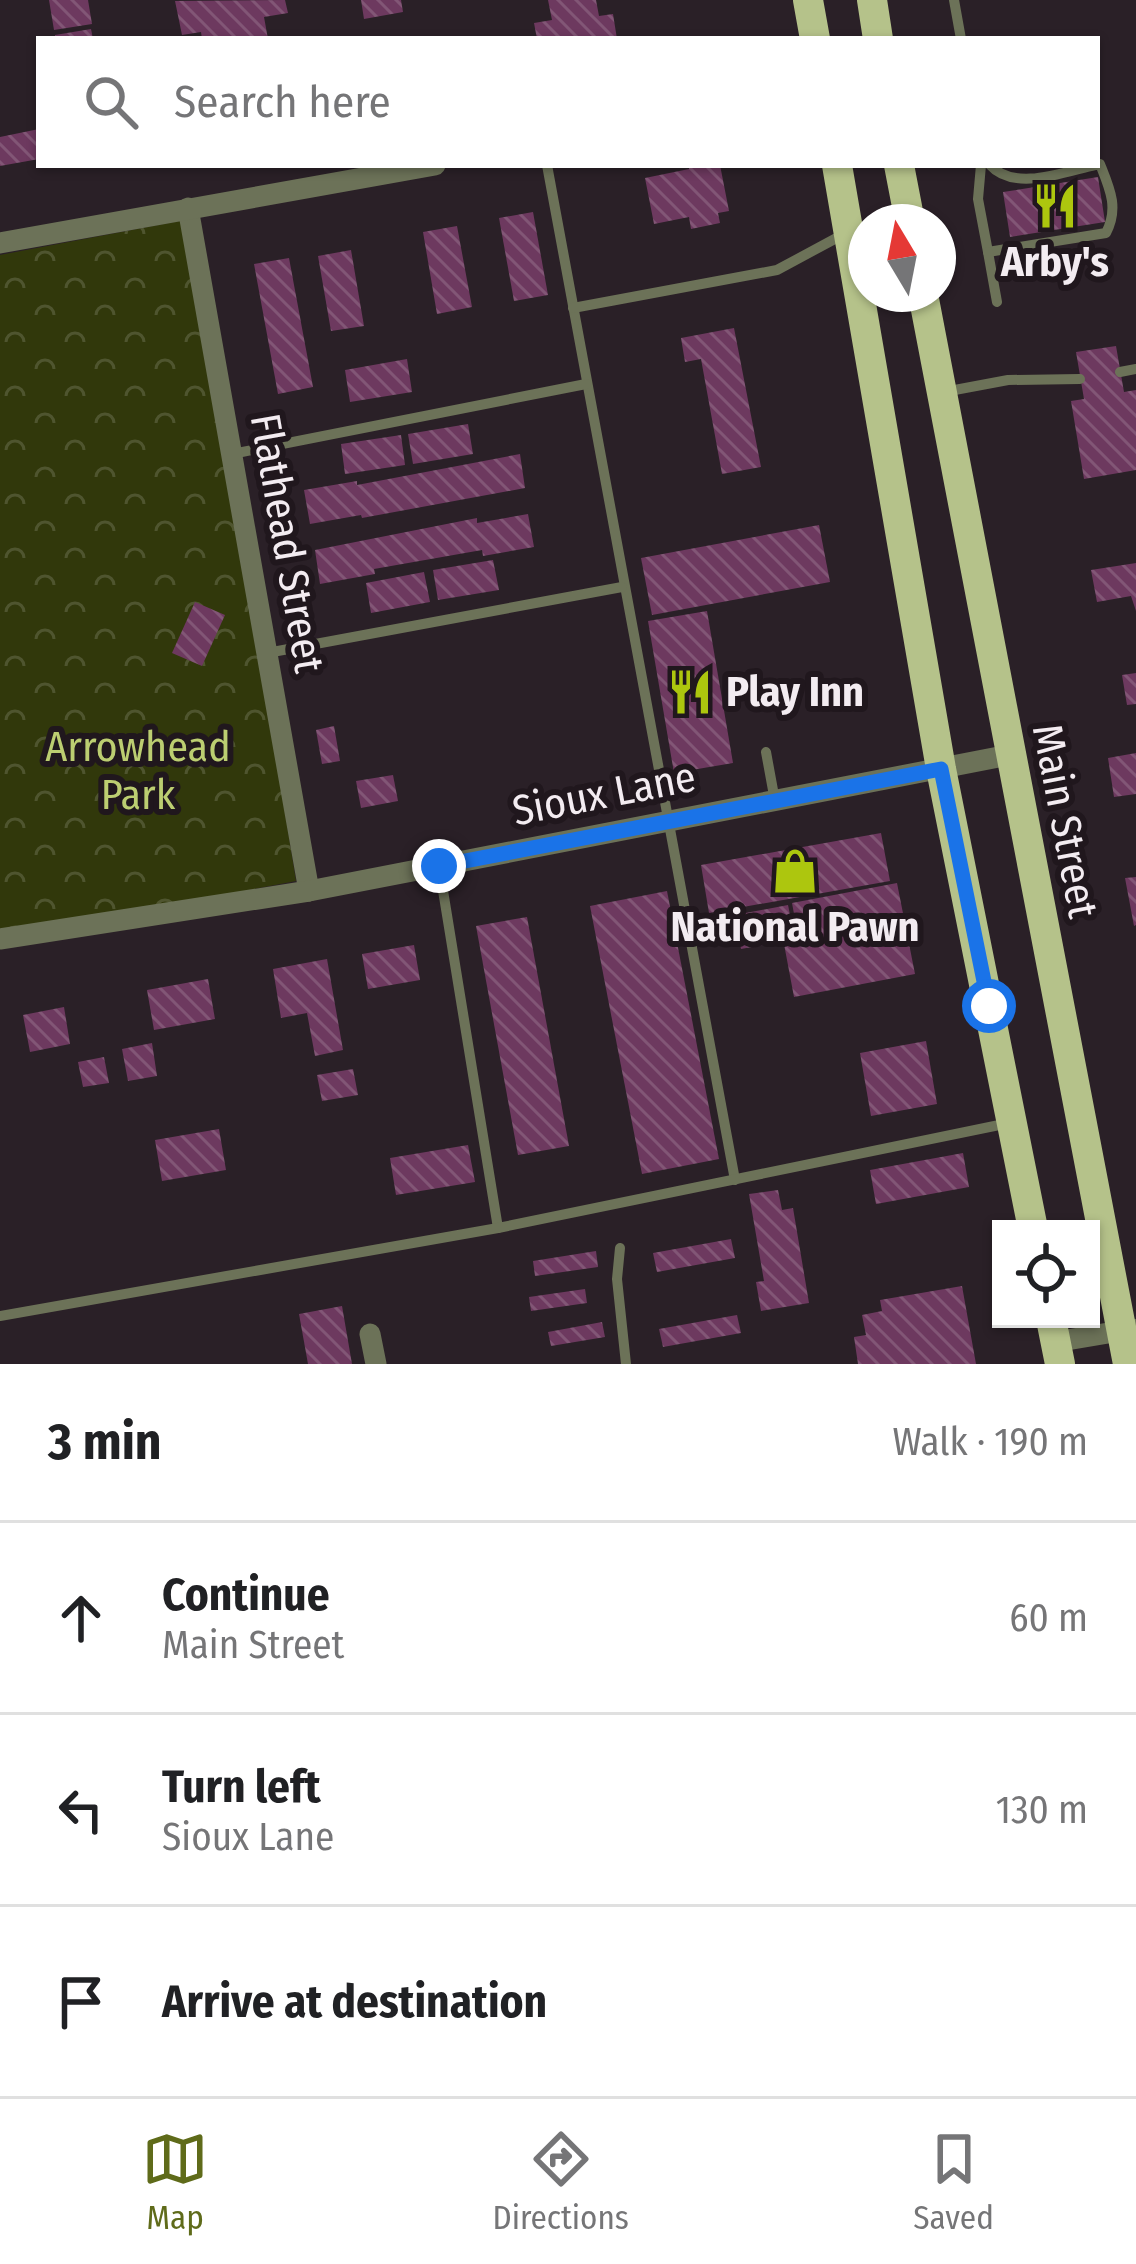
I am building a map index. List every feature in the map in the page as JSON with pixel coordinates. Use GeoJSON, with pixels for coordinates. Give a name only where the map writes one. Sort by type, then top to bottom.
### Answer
{"type":"FeatureCollection","features":[{"type":"Feature","properties":{"kind":"main road"},"geometry":{"type":"LineString","coordinates":[[808,0],[814,36]]}},
{"type":"Feature","properties":{"kind":"main road"},"geometry":{"type":"LineString","coordinates":[[872,0],[878,36]]}},
{"type":"Feature","properties":{"kind":"main road"},"geometry":{"type":"LineString","coordinates":[[838,168],[848,226]]}},
{"type":"Feature","properties":{"kind":"main road"},"geometry":{"type":"LineString","coordinates":[[900,168],[907,204]]}},
{"type":"Feature","properties":{"kind":"main road"},"geometry":{"type":"LineString","coordinates":[[863,312],[941,769],[1031,1220]]}},
{"type":"Feature","properties":{"kind":"main road","name":"Main Street"},"geometry":{"type":"LineString","coordinates":[[926,312],[1009,755],[1129,1329],[1128,1364]]}},
{"type":"Feature","properties":{"kind":"street"},"geometry":{"type":"LineString","coordinates":[[0,243],[417,168]]}},
{"type":"Feature","properties":{"kind":"street","name":"Flathead Street"},"geometry":{"type":"LineString","coordinates":[[188,208],[309,891]]}},
{"type":"Feature","properties":{"kind":"street","name":"Sioux Lane"},"geometry":{"type":"LineString","coordinates":[[0,939],[309,891],[1009,755]]}},
{"type":"Feature","properties":{"kind":"street"},"geometry":{"type":"LineString","coordinates":[[1055,1342],[1129,1329]]}},
{"type":"Feature","properties":{"kind":"street"},"geometry":{"type":"LineString","coordinates":[[370,1334],[376,1364]]}},
{"type":"Feature","properties":{"kind":"lane"},"geometry":{"type":"LineString","coordinates":[[954,0],[960,36]]}},
{"type":"Feature","properties":{"kind":"lane"},"geometry":{"type":"LineString","coordinates":[[988,252],[1106,233],[1115,217],[1112,193],[1100,164]]}},
{"type":"Feature","properties":{"kind":"lane"},"geometry":{"type":"LineString","coordinates":[[548,168],[735,1180]]}},
{"type":"Feature","properties":{"kind":"lane"},"geometry":{"type":"LineString","coordinates":[[985,168],[978,199],[997,302]]}},
{"type":"Feature","properties":{"kind":"lane"},"geometry":{"type":"LineString","coordinates":[[990,168],[1017,180],[1080,168]]}},
{"type":"Feature","properties":{"kind":"lane"},"geometry":{"type":"LineString","coordinates":[[573,308],[778,270],[848,232]]}},
{"type":"Feature","properties":{"kind":"lane"},"geometry":{"type":"LineString","coordinates":[[1120,372],[1136,369]]}},
{"type":"Feature","properties":{"kind":"lane"},"geometry":{"type":"LineString","coordinates":[[941,392],[1008,380],[1080,379]]}},
{"type":"Feature","properties":{"kind":"lane"},"geometry":{"type":"LineString","coordinates":[[232,454],[586,383]]}},
{"type":"Feature","properties":{"kind":"lane"},"geometry":{"type":"LineString","coordinates":[[267,653],[622,587]]}},
{"type":"Feature","properties":{"kind":"lane"},"geometry":{"type":"LineString","coordinates":[[766,752],[775,801]]}},
{"type":"Feature","properties":{"kind":"lane"},"geometry":{"type":"LineString","coordinates":[[439,866],[498,1228]]}},
{"type":"Feature","properties":{"kind":"lane"},"geometry":{"type":"LineString","coordinates":[[0,1316],[498,1228],[1012,1123]]}},
{"type":"Feature","properties":{"kind":"lane"},"geometry":{"type":"LineString","coordinates":[[620,1248],[617,1279],[626,1364]]}},
{"type":"Feature","properties":{"kind":"green space","name":"Arrowhead Park"},"geometry":{"type":"Polygon","coordinates":[[[190,219],[296,881],[0,938],[0,255],[190,219]]]}},
{"type":"Feature","properties":{"kind":"building"},"geometry":{"type":"Polygon","coordinates":[[[49,0],[88,0],[92,24],[54,30],[49,0]]]}},
{"type":"Feature","properties":{"kind":"building"},"geometry":{"type":"Polygon","coordinates":[[[285,0],[288,13],[264,17],[267,36],[182,35],[175,1],[285,0]]]}},
{"type":"Feature","properties":{"kind":"building"},"geometry":{"type":"Polygon","coordinates":[[[361,0],[401,0],[403,12],[364,19],[361,0]]]}},
{"type":"Feature","properties":{"kind":"building"},"geometry":{"type":"Polygon","coordinates":[[[548,0],[596,0],[599,16],[613,14],[617,36],[536,36],[534,23],[552,20],[548,0]]]}},
{"type":"Feature","properties":{"kind":"building"},"geometry":{"type":"Polygon","coordinates":[[[91,29],[92,36],[55,36],[91,29]]]}},
{"type":"Feature","properties":{"kind":"building"},"geometry":{"type":"Polygon","coordinates":[[[36,130],[36,160],[0,166],[0,137],[36,130]]]}},
{"type":"Feature","properties":{"kind":"building"},"geometry":{"type":"Polygon","coordinates":[[[721,168],[729,211],[718,213],[720,223],[691,229],[689,217],[654,224],[645,178],[721,168]]]}},
{"type":"Feature","properties":{"kind":"building"},"geometry":{"type":"Polygon","coordinates":[[[1098,177],[1105,222],[1010,237],[1003,192],[1098,177]]]}},
{"type":"Feature","properties":{"kind":"building"},"geometry":{"type":"Polygon","coordinates":[[[533,212],[548,295],[514,301],[499,218],[533,212]]]}},
{"type":"Feature","properties":{"kind":"building"},"geometry":{"type":"Polygon","coordinates":[[[457,226],[472,307],[437,314],[423,232],[457,226]]]}},
{"type":"Feature","properties":{"kind":"building"},"geometry":{"type":"Polygon","coordinates":[[[351,250],[364,326],[331,331],[318,256],[351,250]]]}},
{"type":"Feature","properties":{"kind":"building"},"geometry":{"type":"Polygon","coordinates":[[[289,258],[313,387],[278,394],[254,264],[289,258]]]}},
{"type":"Feature","properties":{"kind":"building"},"geometry":{"type":"Polygon","coordinates":[[[734,328],[761,467],[722,474],[701,359],[685,362],[681,338],[734,328]]]}},
{"type":"Feature","properties":{"kind":"building"},"geometry":{"type":"Polygon","coordinates":[[[1116,346],[1124,392],[1136,390],[1136,470],[1084,479],[1071,401],[1084,399],[1076,352],[1116,346]]]}},
{"type":"Feature","properties":{"kind":"building"},"geometry":{"type":"Polygon","coordinates":[[[407,359],[412,392],[350,402],[345,370],[407,359]]]}},
{"type":"Feature","properties":{"kind":"building"},"geometry":{"type":"Polygon","coordinates":[[[468,424],[473,454],[413,464],[408,434],[468,424]]]}},
{"type":"Feature","properties":{"kind":"building"},"geometry":{"type":"Polygon","coordinates":[[[401,435],[405,465],[345,474],[341,444],[401,435]]]}},
{"type":"Feature","properties":{"kind":"building"},"geometry":{"type":"Polygon","coordinates":[[[520,454],[525,488],[310,524],[304,490],[357,481],[357,485],[520,454]]]}},
{"type":"Feature","properties":{"kind":"building"},"geometry":{"type":"Polygon","coordinates":[[[528,514],[534,547],[483,556],[482,550],[320,584],[315,550],[477,518],[477,523],[528,514]]]}},
{"type":"Feature","properties":{"kind":"building"},"geometry":{"type":"Polygon","coordinates":[[[819,525],[830,582],[652,615],[641,558],[819,525]]]}},
{"type":"Feature","properties":{"kind":"building"},"geometry":{"type":"Polygon","coordinates":[[[493,560],[499,590],[438,600],[433,570],[493,560]]]}},
{"type":"Feature","properties":{"kind":"building"},"geometry":{"type":"Polygon","coordinates":[[[1136,563],[1136,611],[1131,596],[1097,602],[1091,570],[1136,563]]]}},
{"type":"Feature","properties":{"kind":"building"},"geometry":{"type":"Polygon","coordinates":[[[424,572],[430,602],[371,613],[366,583],[424,572]]]}},
{"type":"Feature","properties":{"kind":"building"},"geometry":{"type":"Polygon","coordinates":[[[195,602],[225,615],[202,666],[172,653],[195,602]]]}},
{"type":"Feature","properties":{"kind":"building","name":"Play Inn"},"geometry":{"type":"Polygon","coordinates":[[[707,611],[733,763],[674,773],[648,621],[707,611]]]}},
{"type":"Feature","properties":{"kind":"building"},"geometry":{"type":"Polygon","coordinates":[[[1136,673],[1136,704],[1127,705],[1122,675],[1136,673]]]}},
{"type":"Feature","properties":{"kind":"building"},"geometry":{"type":"Polygon","coordinates":[[[334,726],[340,761],[322,764],[316,730],[334,726]]]}},
{"type":"Feature","properties":{"kind":"building"},"geometry":{"type":"Polygon","coordinates":[[[1136,753],[1136,794],[1114,797],[1108,758],[1136,753]]]}},
{"type":"Feature","properties":{"kind":"building"},"geometry":{"type":"Polygon","coordinates":[[[393,775],[398,801],[361,808],[356,781],[393,775]]]}},
{"type":"Feature","properties":{"kind":"building"},"geometry":{"type":"Polygon","coordinates":[[[881,833],[890,881],[709,913],[701,865],[881,833]]]}},
{"type":"Feature","properties":{"kind":"building"},"geometry":{"type":"Polygon","coordinates":[[[1136,877],[1136,925],[1134,926],[1125,878],[1136,877]]]}},
{"type":"Feature","properties":{"kind":"building"},"geometry":{"type":"Polygon","coordinates":[[[897,883],[915,974],[794,997],[784,944],[799,941],[792,903],[897,883]]]}},
{"type":"Feature","properties":{"kind":"building"},"geometry":{"type":"Polygon","coordinates":[[[667,891],[719,1159],[642,1174],[590,906],[667,891]]]}},
{"type":"Feature","properties":{"kind":"building"},"geometry":{"type":"Polygon","coordinates":[[[788,905],[795,939],[741,949],[735,915],[788,905]]]}},
{"type":"Feature","properties":{"kind":"building"},"geometry":{"type":"Polygon","coordinates":[[[527,917],[569,1146],[518,1155],[476,926],[527,917]]]}},
{"type":"Feature","properties":{"kind":"building"},"geometry":{"type":"Polygon","coordinates":[[[414,945],[420,980],[368,989],[362,954],[414,945]]]}},
{"type":"Feature","properties":{"kind":"building"},"geometry":{"type":"Polygon","coordinates":[[[327,959],[343,1050],[315,1056],[307,1013],[281,1018],[273,969],[327,959]]]}},
{"type":"Feature","properties":{"kind":"building"},"geometry":{"type":"Polygon","coordinates":[[[208,979],[215,1019],[154,1030],[147,990],[208,979]]]}},
{"type":"Feature","properties":{"kind":"building"},"geometry":{"type":"Polygon","coordinates":[[[64,1007],[70,1044],[30,1052],[23,1015],[64,1007]]]}},
{"type":"Feature","properties":{"kind":"building"},"geometry":{"type":"Polygon","coordinates":[[[926,1041],[937,1104],[871,1116],[860,1053],[926,1041]]]}},
{"type":"Feature","properties":{"kind":"building"},"geometry":{"type":"Polygon","coordinates":[[[152,1043],[157,1076],[128,1081],[122,1049],[152,1043]]]}},
{"type":"Feature","properties":{"kind":"building"},"geometry":{"type":"Polygon","coordinates":[[[104,1057],[109,1083],[83,1087],[78,1062],[104,1057]]]}},
{"type":"Feature","properties":{"kind":"building"},"geometry":{"type":"Polygon","coordinates":[[[353,1069],[358,1095],[322,1101],[317,1075],[353,1069]]]}},
{"type":"Feature","properties":{"kind":"building"},"geometry":{"type":"Polygon","coordinates":[[[219,1129],[226,1170],[162,1181],[155,1140],[219,1129]]]}},
{"type":"Feature","properties":{"kind":"building"},"geometry":{"type":"Polygon","coordinates":[[[468,1145],[475,1182],[396,1195],[390,1158],[468,1145]]]}},
{"type":"Feature","properties":{"kind":"building"},"geometry":{"type":"Polygon","coordinates":[[[963,1153],[969,1187],[876,1204],[870,1170],[963,1153]]]}},
{"type":"Feature","properties":{"kind":"building"},"geometry":{"type":"Polygon","coordinates":[[[778,1190],[782,1210],[793,1208],[809,1303],[761,1311],[756,1282],[764,1281],[749,1194],[778,1190]]]}},
{"type":"Feature","properties":{"kind":"building"},"geometry":{"type":"Polygon","coordinates":[[[731,1239],[735,1258],[657,1272],[653,1253],[731,1239]]]}},
{"type":"Feature","properties":{"kind":"building"},"geometry":{"type":"Polygon","coordinates":[[[596,1251],[598,1267],[535,1276],[533,1261],[596,1251]]]}},
{"type":"Feature","properties":{"kind":"building"},"geometry":{"type":"Polygon","coordinates":[[[962,1286],[976,1364],[858,1364],[854,1337],[866,1335],[862,1315],[882,1311],[880,1300],[962,1286]]]}},
{"type":"Feature","properties":{"kind":"building"},"geometry":{"type":"Polygon","coordinates":[[[585,1289],[587,1303],[531,1311],[529,1297],[585,1289]]]}},
{"type":"Feature","properties":{"kind":"building"},"geometry":{"type":"Polygon","coordinates":[[[342,1306],[352,1364],[308,1364],[299,1314],[342,1306]]]}},
{"type":"Feature","properties":{"kind":"building"},"geometry":{"type":"Polygon","coordinates":[[[737,1315],[741,1333],[663,1347],[659,1329],[737,1315]]]}},
{"type":"Feature","properties":{"kind":"building"},"geometry":{"type":"Polygon","coordinates":[[[602,1322],[605,1337],[551,1346],[548,1332],[602,1322]]]}},
{"type":"Feature","properties":{"kind":"place","name":"Arby's"},"geometry":{"type":"Point","coordinates":[1055,206]}},
{"type":"Feature","properties":{"kind":"place","name":"Play Inn"},"geometry":{"type":"Point","coordinates":[690,692]}},
{"type":"Feature","properties":{"kind":"place","name":"National Pawn"},"geometry":{"type":"Point","coordinates":[795,871]}},
{"type":"Feature","properties":{"kind":"route"},"geometry":{"type":"LineString","coordinates":[[439,866],[941,769],[989,1006]]}}]}
